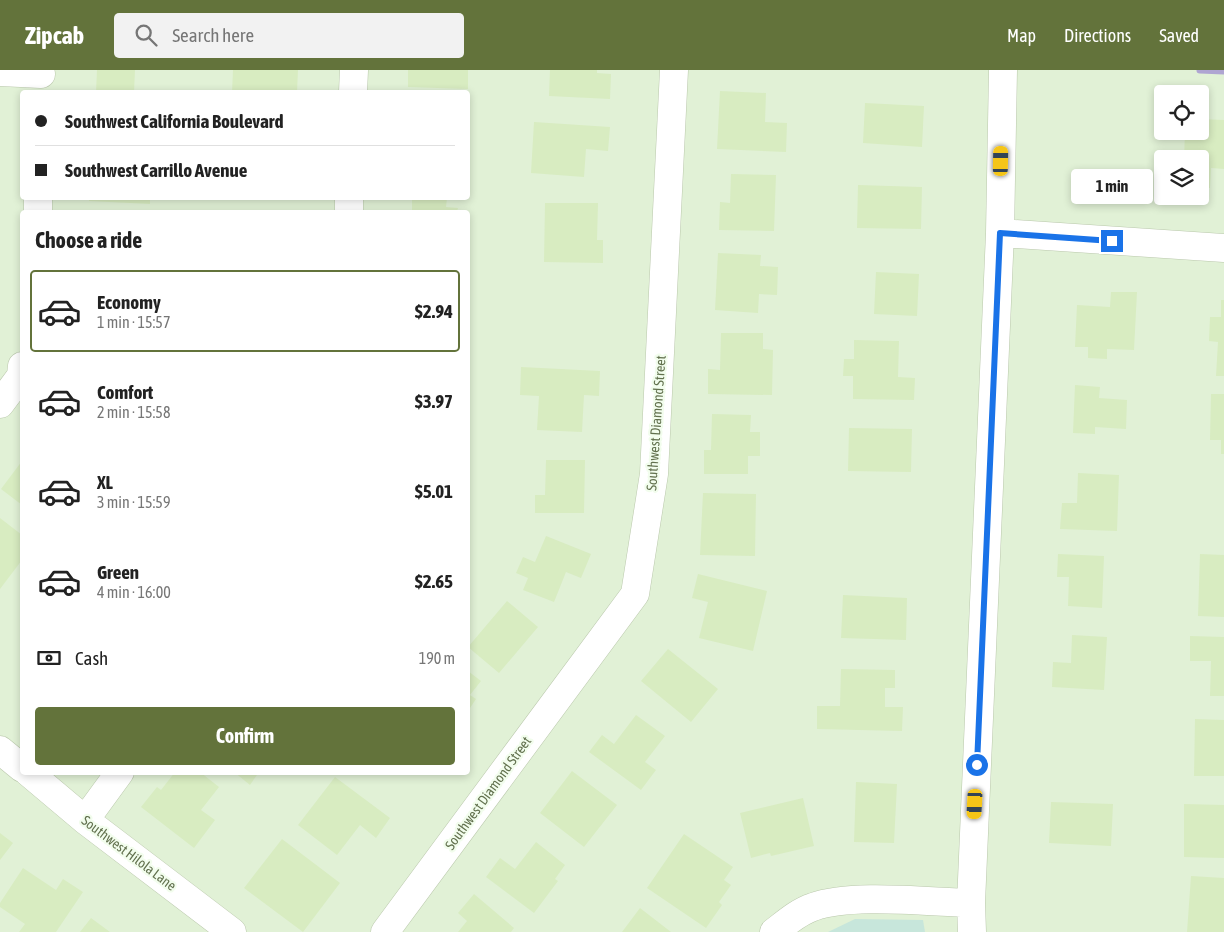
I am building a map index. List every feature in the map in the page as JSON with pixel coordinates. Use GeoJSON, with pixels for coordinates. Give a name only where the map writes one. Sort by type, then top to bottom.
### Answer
{"type":"FeatureCollection","features":[{"type":"Feature","properties":{"kind":"street"},"geometry":{"type":"LineString","coordinates":[[353,90],[354,70]]}},
{"type":"Feature","properties":{"kind":"street","name":"Southwest Diamond Street"},"geometry":{"type":"LineString","coordinates":[[385,932],[635,594],[654,474],[674,70]]}},
{"type":"Feature","properties":{"kind":"street"},"geometry":{"type":"LineString","coordinates":[[972,932],[971,903],[1000,233],[1003,70]]}},
{"type":"Feature","properties":{"kind":"street"},"geometry":{"type":"LineString","coordinates":[[0,72],[41,79]]}},
{"type":"Feature","properties":{"kind":"street"},"geometry":{"type":"LineString","coordinates":[[1000,233],[1224,248]]}},
{"type":"Feature","properties":{"kind":"street"},"geometry":{"type":"LineString","coordinates":[[0,404],[20,377]]}},
{"type":"Feature","properties":{"kind":"street"},"geometry":{"type":"LineString","coordinates":[[0,750],[20,766]]}},
{"type":"Feature","properties":{"kind":"street","name":"Southwest Hilola Lane"},"geometry":{"type":"LineString","coordinates":[[32,775],[85,820],[232,932]]}},
{"type":"Feature","properties":{"kind":"street"},"geometry":{"type":"LineString","coordinates":[[85,820],[118,775]]}},
{"type":"Feature","properties":{"kind":"street"},"geometry":{"type":"LineString","coordinates":[[774,932],[792,918],[812,907],[837,901],[871,900],[971,903]]}},
{"type":"Feature","properties":{"kind":"shaded area"},"geometry":{"type":"Polygon","coordinates":[[[0,70],[1224,70],[1224,932],[0,932],[0,70]]]}},
{"type":"Feature","properties":{"kind":"shaded area"},"geometry":{"type":"Polygon","coordinates":[[[855,919],[923,920],[925,932],[828,932],[855,919]]]}},
{"type":"Feature","properties":{"kind":"building"},"geometry":{"type":"Polygon","coordinates":[[[97,70],[135,70],[134,90],[96,90],[97,70]]]}},
{"type":"Feature","properties":{"kind":"building"},"geometry":{"type":"Polygon","coordinates":[[[233,70],[298,70],[297,90],[232,90],[233,70]]]}},
{"type":"Feature","properties":{"kind":"building"},"geometry":{"type":"Polygon","coordinates":[[[408,70],[468,70],[468,89],[408,87],[408,70]]]}},
{"type":"Feature","properties":{"kind":"building"},"geometry":{"type":"Polygon","coordinates":[[[550,70],[597,70],[597,73],[611,74],[610,99],[549,96],[550,70]]]}},
{"type":"Feature","properties":{"kind":"building"},"geometry":{"type":"Polygon","coordinates":[[[720,91],[766,93],[765,122],[787,123],[786,152],[717,149],[720,91]]]}},
{"type":"Feature","properties":{"kind":"building"},"geometry":{"type":"Polygon","coordinates":[[[865,103],[924,106],[922,147],[863,143],[865,103]]]}},
{"type":"Feature","properties":{"kind":"building"},"geometry":{"type":"Polygon","coordinates":[[[1209,119],[1224,120],[1224,169],[1211,168],[1210,188],[1209,150],[1184,150],[1185,140],[1209,140],[1209,119]]]}},
{"type":"Feature","properties":{"kind":"building"},"geometry":{"type":"Polygon","coordinates":[[[534,122],[610,127],[608,151],[586,149],[584,177],[531,173],[534,122]]]}},
{"type":"Feature","properties":{"kind":"building"},"geometry":{"type":"Polygon","coordinates":[[[731,174],[776,175],[774,231],[719,230],[720,202],[730,203],[731,174]]]}},
{"type":"Feature","properties":{"kind":"building"},"geometry":{"type":"Polygon","coordinates":[[[858,185],[922,187],[921,229],[857,228],[858,185]]]}},
{"type":"Feature","properties":{"kind":"building"},"geometry":{"type":"Polygon","coordinates":[[[150,200],[150,204],[89,201],[150,200]]]}},
{"type":"Feature","properties":{"kind":"building"},"geometry":{"type":"Polygon","coordinates":[[[412,200],[447,200],[446,207],[458,208],[458,210],[412,210],[412,200]]]}},
{"type":"Feature","properties":{"kind":"building"},"geometry":{"type":"Polygon","coordinates":[[[545,203],[598,203],[597,240],[603,240],[603,263],[544,262],[545,203]]]}},
{"type":"Feature","properties":{"kind":"building"},"geometry":{"type":"Polygon","coordinates":[[[718,253],[761,255],[760,266],[778,267],[777,295],[759,294],[758,313],[715,310],[718,253]]]}},
{"type":"Feature","properties":{"kind":"building"},"geometry":{"type":"Polygon","coordinates":[[[876,272],[919,274],[917,316],[874,314],[876,272]]]}},
{"type":"Feature","properties":{"kind":"building"},"geometry":{"type":"Polygon","coordinates":[[[1111,292],[1137,292],[1134,350],[1107,349],[1107,359],[1088,358],[1088,347],[1075,347],[1077,305],[1110,307],[1111,292]]]}},
{"type":"Feature","properties":{"kind":"building"},"geometry":{"type":"Polygon","coordinates":[[[1221,300],[1224,300],[1224,376],[1216,376],[1218,342],[1209,341],[1210,317],[1221,317],[1221,300]]]}},
{"type":"Feature","properties":{"kind":"building"},"geometry":{"type":"Polygon","coordinates":[[[721,333],[763,333],[763,349],[773,350],[772,395],[708,394],[708,369],[720,370],[721,333]]]}},
{"type":"Feature","properties":{"kind":"building"},"geometry":{"type":"Polygon","coordinates":[[[854,340],[899,341],[898,377],[915,378],[914,400],[853,399],[853,376],[843,376],[844,359],[854,359],[854,340]]]}},
{"type":"Feature","properties":{"kind":"building"},"geometry":{"type":"Polygon","coordinates":[[[521,367],[600,371],[599,396],[584,395],[582,432],[537,430],[539,396],[520,395],[521,367]]]}},
{"type":"Feature","properties":{"kind":"building"},"geometry":{"type":"Polygon","coordinates":[[[1075,385],[1100,387],[1099,398],[1127,400],[1126,429],[1095,427],[1095,434],[1073,433],[1075,385]]]}},
{"type":"Feature","properties":{"kind":"building"},"geometry":{"type":"Polygon","coordinates":[[[1211,394],[1224,394],[1224,454],[1221,454],[1221,440],[1210,440],[1211,394]]]}},
{"type":"Feature","properties":{"kind":"building"},"geometry":{"type":"Polygon","coordinates":[[[712,414],[751,415],[750,432],[760,432],[760,456],[748,456],[748,474],[704,474],[704,450],[711,450],[712,414]]]}},
{"type":"Feature","properties":{"kind":"building"},"geometry":{"type":"Polygon","coordinates":[[[849,428],[912,429],[911,472],[848,471],[849,428]]]}},
{"type":"Feature","properties":{"kind":"building"},"geometry":{"type":"Polygon","coordinates":[[[546,460],[585,460],[584,513],[535,513],[535,495],[545,495],[546,460]]]}},
{"type":"Feature","properties":{"kind":"building"},"geometry":{"type":"Polygon","coordinates":[[[20,464],[20,503],[1,489],[20,464]]]}},
{"type":"Feature","properties":{"kind":"building"},"geometry":{"type":"Polygon","coordinates":[[[1078,473],[1119,475],[1117,531],[1060,529],[1062,503],[1077,503],[1078,473]]]}},
{"type":"Feature","properties":{"kind":"building"},"geometry":{"type":"Polygon","coordinates":[[[703,493],[756,494],[755,556],[700,555],[703,493]]]}},
{"type":"Feature","properties":{"kind":"building"},"geometry":{"type":"Polygon","coordinates":[[[0,518],[20,533],[20,563],[0,589],[0,518]]]}},
{"type":"Feature","properties":{"kind":"building"},"geometry":{"type":"Polygon","coordinates":[[[546,536],[591,554],[581,578],[566,572],[554,602],[523,590],[528,578],[516,573],[523,557],[535,562],[546,536]]]}},
{"type":"Feature","properties":{"kind":"building"},"geometry":{"type":"Polygon","coordinates":[[[1058,554],[1104,556],[1102,608],[1068,606],[1069,577],[1057,577],[1058,554]]]}},
{"type":"Feature","properties":{"kind":"building"},"geometry":{"type":"Polygon","coordinates":[[[1200,554],[1224,555],[1224,617],[1198,616],[1200,554]]]}},
{"type":"Feature","properties":{"kind":"building"},"geometry":{"type":"Polygon","coordinates":[[[698,574],[767,591],[753,651],[699,638],[708,602],[692,598],[698,574]]]}},
{"type":"Feature","properties":{"kind":"building"},"geometry":{"type":"Polygon","coordinates":[[[843,595],[907,598],[906,640],[841,638],[843,595]]]}},
{"type":"Feature","properties":{"kind":"building"},"geometry":{"type":"Polygon","coordinates":[[[507,601],[538,627],[499,673],[470,649],[470,645],[507,601]]]}},
{"type":"Feature","properties":{"kind":"building"},"geometry":{"type":"Polygon","coordinates":[[[1072,635],[1107,637],[1104,690],[1052,687],[1053,662],[1071,663],[1072,635]]]}},
{"type":"Feature","properties":{"kind":"building"},"geometry":{"type":"Polygon","coordinates":[[[1190,636],[1224,637],[1224,696],[1210,696],[1211,661],[1190,661],[1190,636]]]}},
{"type":"Feature","properties":{"kind":"building"},"geometry":{"type":"Polygon","coordinates":[[[668,649],[718,689],[691,722],[641,681],[668,649]]]}},
{"type":"Feature","properties":{"kind":"building"},"geometry":{"type":"Polygon","coordinates":[[[841,669],[895,670],[895,688],[885,688],[885,707],[903,707],[902,731],[817,729],[817,706],[840,706],[841,669]]]}},
{"type":"Feature","properties":{"kind":"building"},"geometry":{"type":"Polygon","coordinates":[[[470,673],[481,681],[470,695],[470,673]]]}},
{"type":"Feature","properties":{"kind":"building"},"geometry":{"type":"Polygon","coordinates":[[[470,695],[476,699],[470,708],[470,695]]]}},
{"type":"Feature","properties":{"kind":"building"},"geometry":{"type":"Polygon","coordinates":[[[636,715],[665,736],[645,762],[656,770],[641,790],[589,752],[602,735],[614,744],[636,715]]]}},
{"type":"Feature","properties":{"kind":"building"},"geometry":{"type":"Polygon","coordinates":[[[1195,719],[1224,720],[1224,776],[1194,776],[1195,719]]]}},
{"type":"Feature","properties":{"kind":"building"},"geometry":{"type":"Polygon","coordinates":[[[572,771],[617,805],[584,847],[540,813],[572,771]]]}},
{"type":"Feature","properties":{"kind":"building"},"geometry":{"type":"Polygon","coordinates":[[[173,775],[204,775],[219,787],[201,810],[215,820],[194,848],[141,807],[157,787],[161,790],[173,775]]]}},
{"type":"Feature","properties":{"kind":"building"},"geometry":{"type":"Polygon","coordinates":[[[238,775],[257,775],[250,785],[238,775]]]}},
{"type":"Feature","properties":{"kind":"building"},"geometry":{"type":"Polygon","coordinates":[[[335,777],[390,818],[376,838],[360,825],[337,855],[298,825],[335,777]]]}},
{"type":"Feature","properties":{"kind":"building"},"geometry":{"type":"Polygon","coordinates":[[[856,782],[897,784],[894,843],[854,842],[856,782]]]}},
{"type":"Feature","properties":{"kind":"building"},"geometry":{"type":"Polygon","coordinates":[[[803,798],[814,846],[771,856],[770,853],[751,858],[740,813],[803,798]]]}},
{"type":"Feature","properties":{"kind":"building"},"geometry":{"type":"Polygon","coordinates":[[[1051,802],[1113,804],[1111,846],[1049,843],[1051,802]]]}},
{"type":"Feature","properties":{"kind":"building"},"geometry":{"type":"Polygon","coordinates":[[[1184,804],[1224,805],[1224,858],[1184,857],[1184,804]]]}},
{"type":"Feature","properties":{"kind":"building"},"geometry":{"type":"Polygon","coordinates":[[[0,833],[13,843],[0,860],[0,833]]]}},
{"type":"Feature","properties":{"kind":"building"},"geometry":{"type":"Polygon","coordinates":[[[684,834],[733,867],[724,880],[731,885],[719,902],[722,905],[706,928],[647,888],[684,834]]]}},
{"type":"Feature","properties":{"kind":"building"},"geometry":{"type":"Polygon","coordinates":[[[282,839],[340,883],[303,932],[244,888],[282,839]]]}},
{"type":"Feature","properties":{"kind":"building"},"geometry":{"type":"Polygon","coordinates":[[[536,842],[565,865],[555,879],[558,881],[534,913],[486,877],[500,858],[515,869],[536,842]]]}},
{"type":"Feature","properties":{"kind":"building"},"geometry":{"type":"Polygon","coordinates":[[[23,868],[56,890],[63,879],[83,892],[56,932],[19,932],[25,924],[0,907],[0,903],[23,868]]]}},
{"type":"Feature","properties":{"kind":"building"},"geometry":{"type":"Polygon","coordinates":[[[1191,876],[1224,878],[1224,932],[1187,932],[1191,876]]]}},
{"type":"Feature","properties":{"kind":"building"},"geometry":{"type":"Polygon","coordinates":[[[474,894],[514,928],[511,932],[458,932],[467,921],[458,913],[474,894]]]}},
{"type":"Feature","properties":{"kind":"building"},"geometry":{"type":"Polygon","coordinates":[[[640,908],[671,932],[622,932],[640,908]]]}},
{"type":"Feature","properties":{"kind":"building"},"geometry":{"type":"Polygon","coordinates":[[[91,918],[110,932],[80,932],[91,918]]]}},
{"type":"Feature","properties":{"kind":"waterway"},"geometry":{"type":"LineString","coordinates":[[1200,70],[1224,71]]}},
{"type":"Feature","properties":{"kind":"route"},"geometry":{"type":"LineString","coordinates":[[977,765],[1000,233],[1112,241]]}}]}
